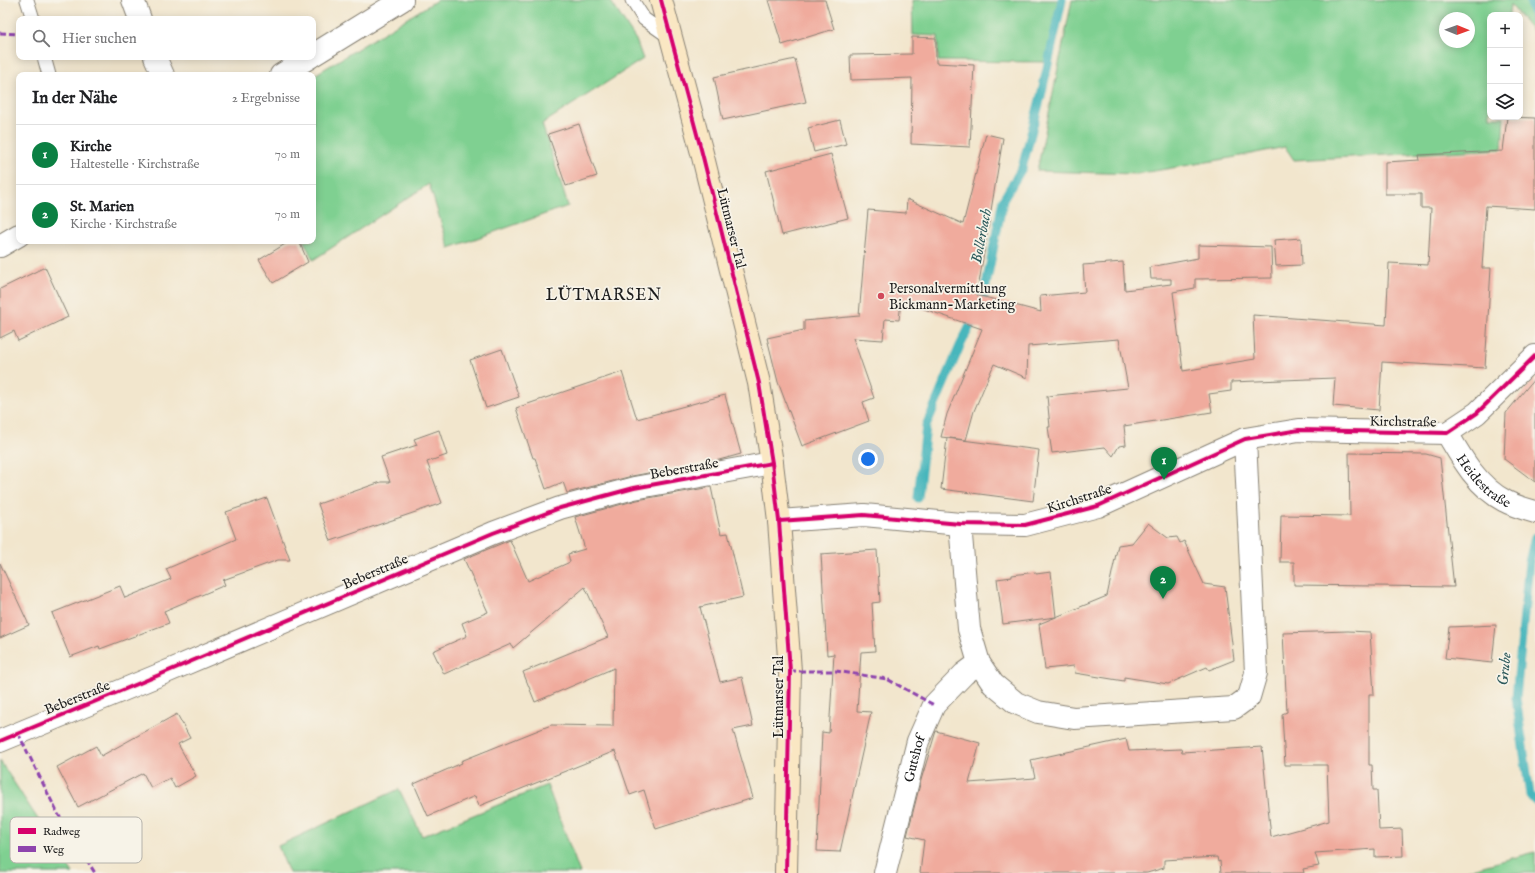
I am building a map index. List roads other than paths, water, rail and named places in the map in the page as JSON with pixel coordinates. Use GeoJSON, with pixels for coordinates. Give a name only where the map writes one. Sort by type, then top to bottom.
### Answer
{"type":"FeatureCollection","features":[{"type":"Feature","properties":{"kind":"main road","name":"Lütmarser Tal"},"geometry":{"type":"LineString","coordinates":[[661,0],[702,153],[759,383],[772,463],[780,521],[790,671],[786,873]]}},
{"type":"Feature","properties":{"kind":"street"},"geometry":{"type":"LineString","coordinates":[[133,0],[139,16]]}},
{"type":"Feature","properties":{"kind":"street"},"geometry":{"type":"LineString","coordinates":[[316,53],[402,0]]}},
{"type":"Feature","properties":{"kind":"street"},"geometry":{"type":"LineString","coordinates":[[157,60],[162,72]]}},
{"type":"Feature","properties":{"kind":"street"},"geometry":{"type":"LineString","coordinates":[[286,72],[305,60]]}},
{"type":"Feature","properties":{"kind":"street"},"geometry":{"type":"LineString","coordinates":[[0,246],[16,237]]}},
{"type":"Feature","properties":{"kind":"street","name":"Kirchstraße"},"geometry":{"type":"LineString","coordinates":[[780,521],[864,514],[960,524],[1026,525],[1098,506],[1245,439],[1299,430],[1446,433],[1477,413],[1535,356]]}},
{"type":"Feature","properties":{"kind":"street","name":"Heidestraße"},"geometry":{"type":"LineString","coordinates":[[1446,433],[1466,465],[1486,488],[1506,502],[1530,510]]}},
{"type":"Feature","properties":{"kind":"street"},"geometry":{"type":"LineString","coordinates":[[960,524],[969,629],[979,663],[993,684],[1016,703],[1038,712],[1074,718],[1234,708],[1249,696],[1256,673],[1245,439]]}},
{"type":"Feature","properties":{"kind":"street","name":"Beberstraße"},"geometry":{"type":"LineString","coordinates":[[0,741],[174,669],[493,533],[560,508],[634,488],[772,463]]}},
{"type":"Feature","properties":{"kind":"street","name":"Gutshof"},"geometry":{"type":"LineString","coordinates":[[885,873],[918,740],[934,705],[964,674],[979,663]]}},
{"type":"Feature","properties":{"kind":"lane"},"geometry":{"type":"LineString","coordinates":[[27,0],[32,16]]}},
{"type":"Feature","properties":{"kind":"lane"},"geometry":{"type":"LineString","coordinates":[[632,0],[644,19],[671,38]]}},
{"type":"Feature","properties":{"kind":"lane"},"geometry":{"type":"LineString","coordinates":[[45,60],[48,72]]}},
{"type":"Feature","properties":{"kind":"waterway","name":"Bollerbach"},"geometry":{"type":"LineString","coordinates":[[918,498],[926,426],[960,346],[983,300],[1003,200],[1022,168],[1041,96],[1062,0]]}},
{"type":"Feature","properties":{"kind":"waterway","name":"Grube"},"geometry":{"type":"LineString","coordinates":[[1530,0],[1535,21]]}},
{"type":"Feature","properties":{"kind":"waterway","name":"Grube"},"geometry":{"type":"LineString","coordinates":[[1535,537],[1529,562],[1516,698],[1530,795],[1535,801]]}},
{"type":"Feature","properties":{"kind":"place","name":"Personalvermittlung Bickmann-Marketing"},"geometry":{"type":"Point","coordinates":[881,296]}},
{"type":"Feature","properties":{"kind":"place","name":"Kirche"},"geometry":{"type":"Point","coordinates":[1164,480]}},
{"type":"Feature","properties":{"kind":"place","name":"St. Marien"},"geometry":{"type":"Point","coordinates":[1163,599]}},
{"type":"Feature","properties":{"kind":"district","name":"LÜTMARSEN"},"geometry":{"type":"Point","coordinates":[604,294]}}]}
